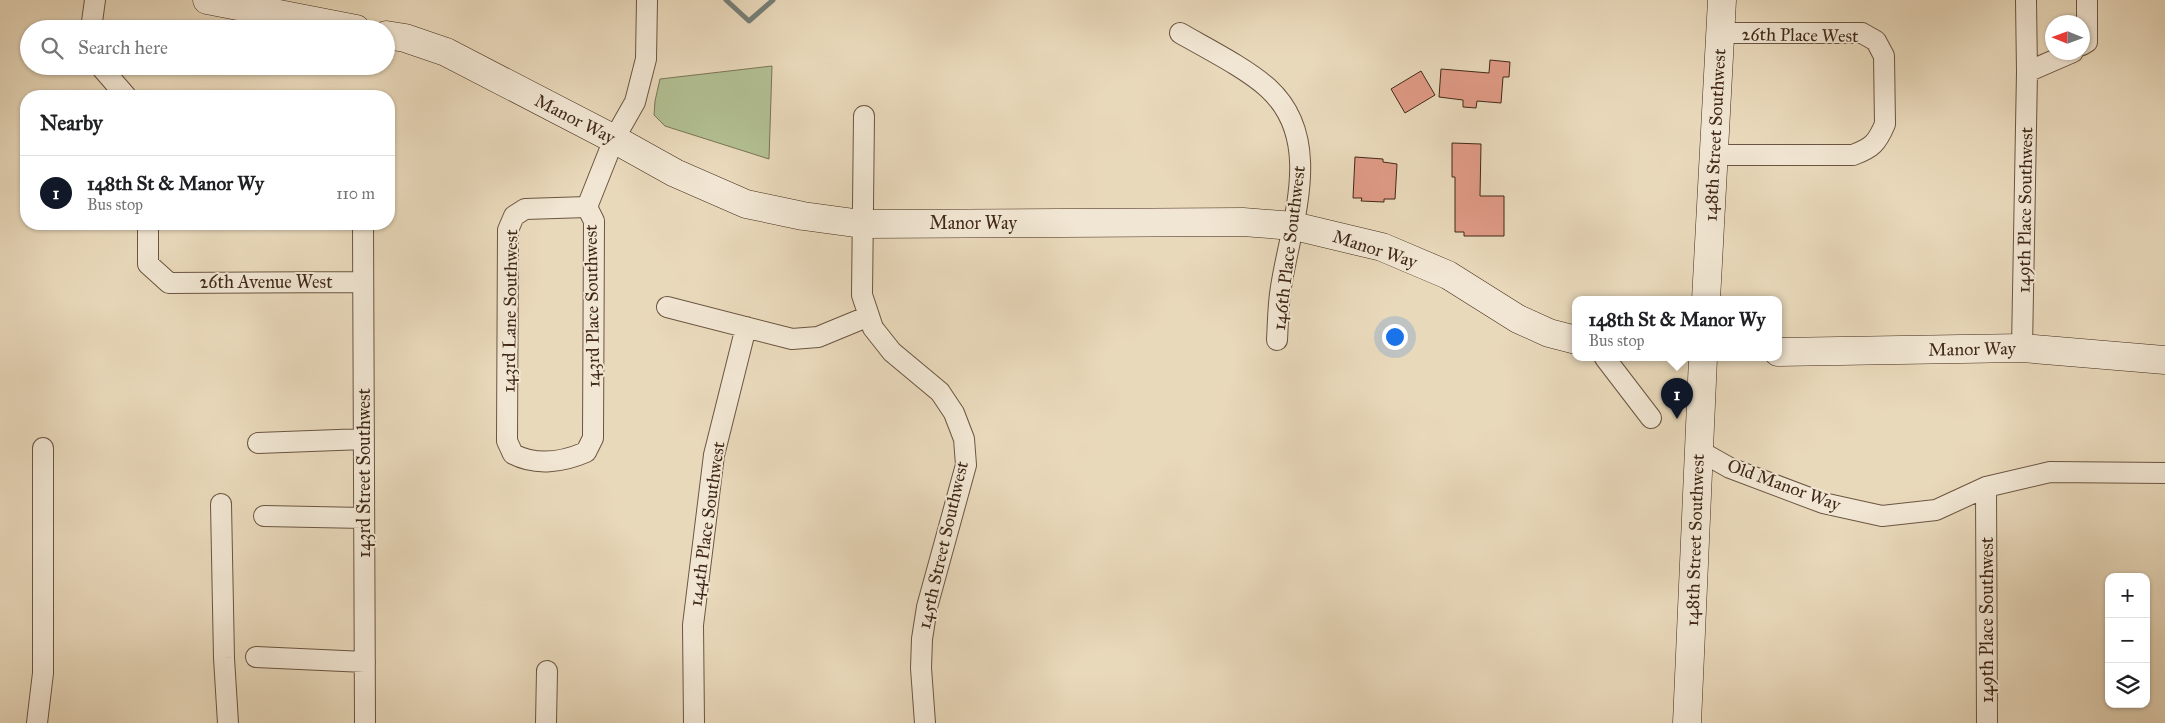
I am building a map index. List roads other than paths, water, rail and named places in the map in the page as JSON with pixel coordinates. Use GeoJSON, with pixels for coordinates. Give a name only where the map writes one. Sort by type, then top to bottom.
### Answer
{"type":"FeatureCollection","features":[{"type":"Feature","properties":{"kind":"street"},"geometry":{"type":"LineString","coordinates":[[92,20],[95,0]]}},
{"type":"Feature","properties":{"kind":"street"},"geometry":{"type":"LineString","coordinates":[[207,0],[310,20]]}},
{"type":"Feature","properties":{"kind":"street","name":"143rd Place Southwest"},"geometry":{"type":"LineString","coordinates":[[537,461],[573,458],[586,452],[593,438],[594,222],[587,207],[614,139],[635,102],[646,59],[647,0]]}},
{"type":"Feature","properties":{"kind":"street","name":"148th Street Southwest"},"geometry":{"type":"LineString","coordinates":[[1706,296],[1722,0]]}},
{"type":"Feature","properties":{"kind":"street","name":"149th Place Southwest"},"geometry":{"type":"LineString","coordinates":[[2022,348],[2027,72],[2026,0]]}},
{"type":"Feature","properties":{"kind":"street"},"geometry":{"type":"LineString","coordinates":[[2088,0],[2088,15]]}},
{"type":"Feature","properties":{"kind":"street","name":"146th Place Southwest"},"geometry":{"type":"LineString","coordinates":[[1180,33],[1262,84],[1286,109],[1297,134],[1301,155],[1294,226],[1281,288],[1277,340]]}},
{"type":"Feature","properties":{"kind":"street","name":"26th Place West"},"geometry":{"type":"LineString","coordinates":[[1713,155],[1853,155],[1870,148],[1881,134],[1885,124],[1884,56],[1876,41],[1862,33],[1720,33]]}},
{"type":"Feature","properties":{"kind":"street","name":"Manor Way"},"geometry":{"type":"LineString","coordinates":[[395,36],[446,52],[614,139],[675,173],[746,204],[803,216],[862,224],[1243,222],[1294,226],[1382,247],[1412,259],[1448,275],[1518,319],[1549,333],[1572,339]]}},
{"type":"Feature","properties":{"kind":"street"},"geometry":{"type":"LineString","coordinates":[[2027,72],[2055,60]]}},
{"type":"Feature","properties":{"kind":"street"},"geometry":{"type":"LineString","coordinates":[[108,75],[121,90]]}},
{"type":"Feature","properties":{"kind":"street"},"geometry":{"type":"LineString","coordinates":[[862,224],[864,116]]}},
{"type":"Feature","properties":{"kind":"street","name":"143rd Lane Southwest"},"geometry":{"type":"LineString","coordinates":[[537,461],[522,459],[513,454],[507,441],[508,230],[514,216],[525,209],[587,207]]}},
{"type":"Feature","properties":{"kind":"street","name":"145th Street Southwest"},"geometry":{"type":"LineString","coordinates":[[862,224],[862,295],[872,328],[892,352],[940,392],[954,413],[964,439],[966,466],[927,607],[922,639],[921,668],[925,723]]}},
{"type":"Feature","properties":{"kind":"street","name":"26th Avenue West"},"geometry":{"type":"LineString","coordinates":[[148,230],[148,264],[169,283],[363,282]]}},
{"type":"Feature","properties":{"kind":"street","name":"143rd Street Southwest"},"geometry":{"type":"LineString","coordinates":[[363,230],[365,723]]}},
{"type":"Feature","properties":{"kind":"street"},"geometry":{"type":"LineString","coordinates":[[667,307],[792,339],[818,337],[869,316]]}},
{"type":"Feature","properties":{"kind":"street","name":"144th Place Southwest"},"geometry":{"type":"LineString","coordinates":[[694,723],[693,625],[714,456],[746,327]]}},
{"type":"Feature","properties":{"kind":"street","name":"Manor Way"},"geometry":{"type":"LineString","coordinates":[[1782,352],[2022,348],[2165,360]]}},
{"type":"Feature","properties":{"kind":"street"},"geometry":{"type":"LineString","coordinates":[[1607,361],[1651,418]]}},
{"type":"Feature","properties":{"kind":"street","name":"148th Street Southwest"},"geometry":{"type":"LineString","coordinates":[[1687,723],[1703,361]]}},
{"type":"Feature","properties":{"kind":"street"},"geometry":{"type":"LineString","coordinates":[[258,443],[364,439]]}},
{"type":"Feature","properties":{"kind":"street"},"geometry":{"type":"LineString","coordinates":[[37,723],[43,673],[43,448]]}},
{"type":"Feature","properties":{"kind":"street","name":"Old Manor Way"},"geometry":{"type":"LineString","coordinates":[[1698,450],[1730,468],[1823,503],[1882,516],[1936,510],[1986,487],[2050,472],[2165,473]]}},
{"type":"Feature","properties":{"kind":"street","name":"149th Place Southwest"},"geometry":{"type":"LineString","coordinates":[[1986,487],[1987,723]]}},
{"type":"Feature","properties":{"kind":"street"},"geometry":{"type":"LineString","coordinates":[[221,504],[224,658],[228,723]]}},
{"type":"Feature","properties":{"kind":"street"},"geometry":{"type":"LineString","coordinates":[[264,516],[364,518]]}},
{"type":"Feature","properties":{"kind":"street"},"geometry":{"type":"LineString","coordinates":[[256,657],[365,662]]}},
{"type":"Feature","properties":{"kind":"street"},"geometry":{"type":"LineString","coordinates":[[546,723],[547,671]]}},
{"type":"Feature","properties":{"kind":"waterway"},"geometry":{"type":"LineString","coordinates":[[726,0],[749,21],[773,0]]}},
{"type":"Feature","properties":{"kind":"place","name":"148th St & Manor Wy"},"geometry":{"type":"Point","coordinates":[1677,419]}}]}
